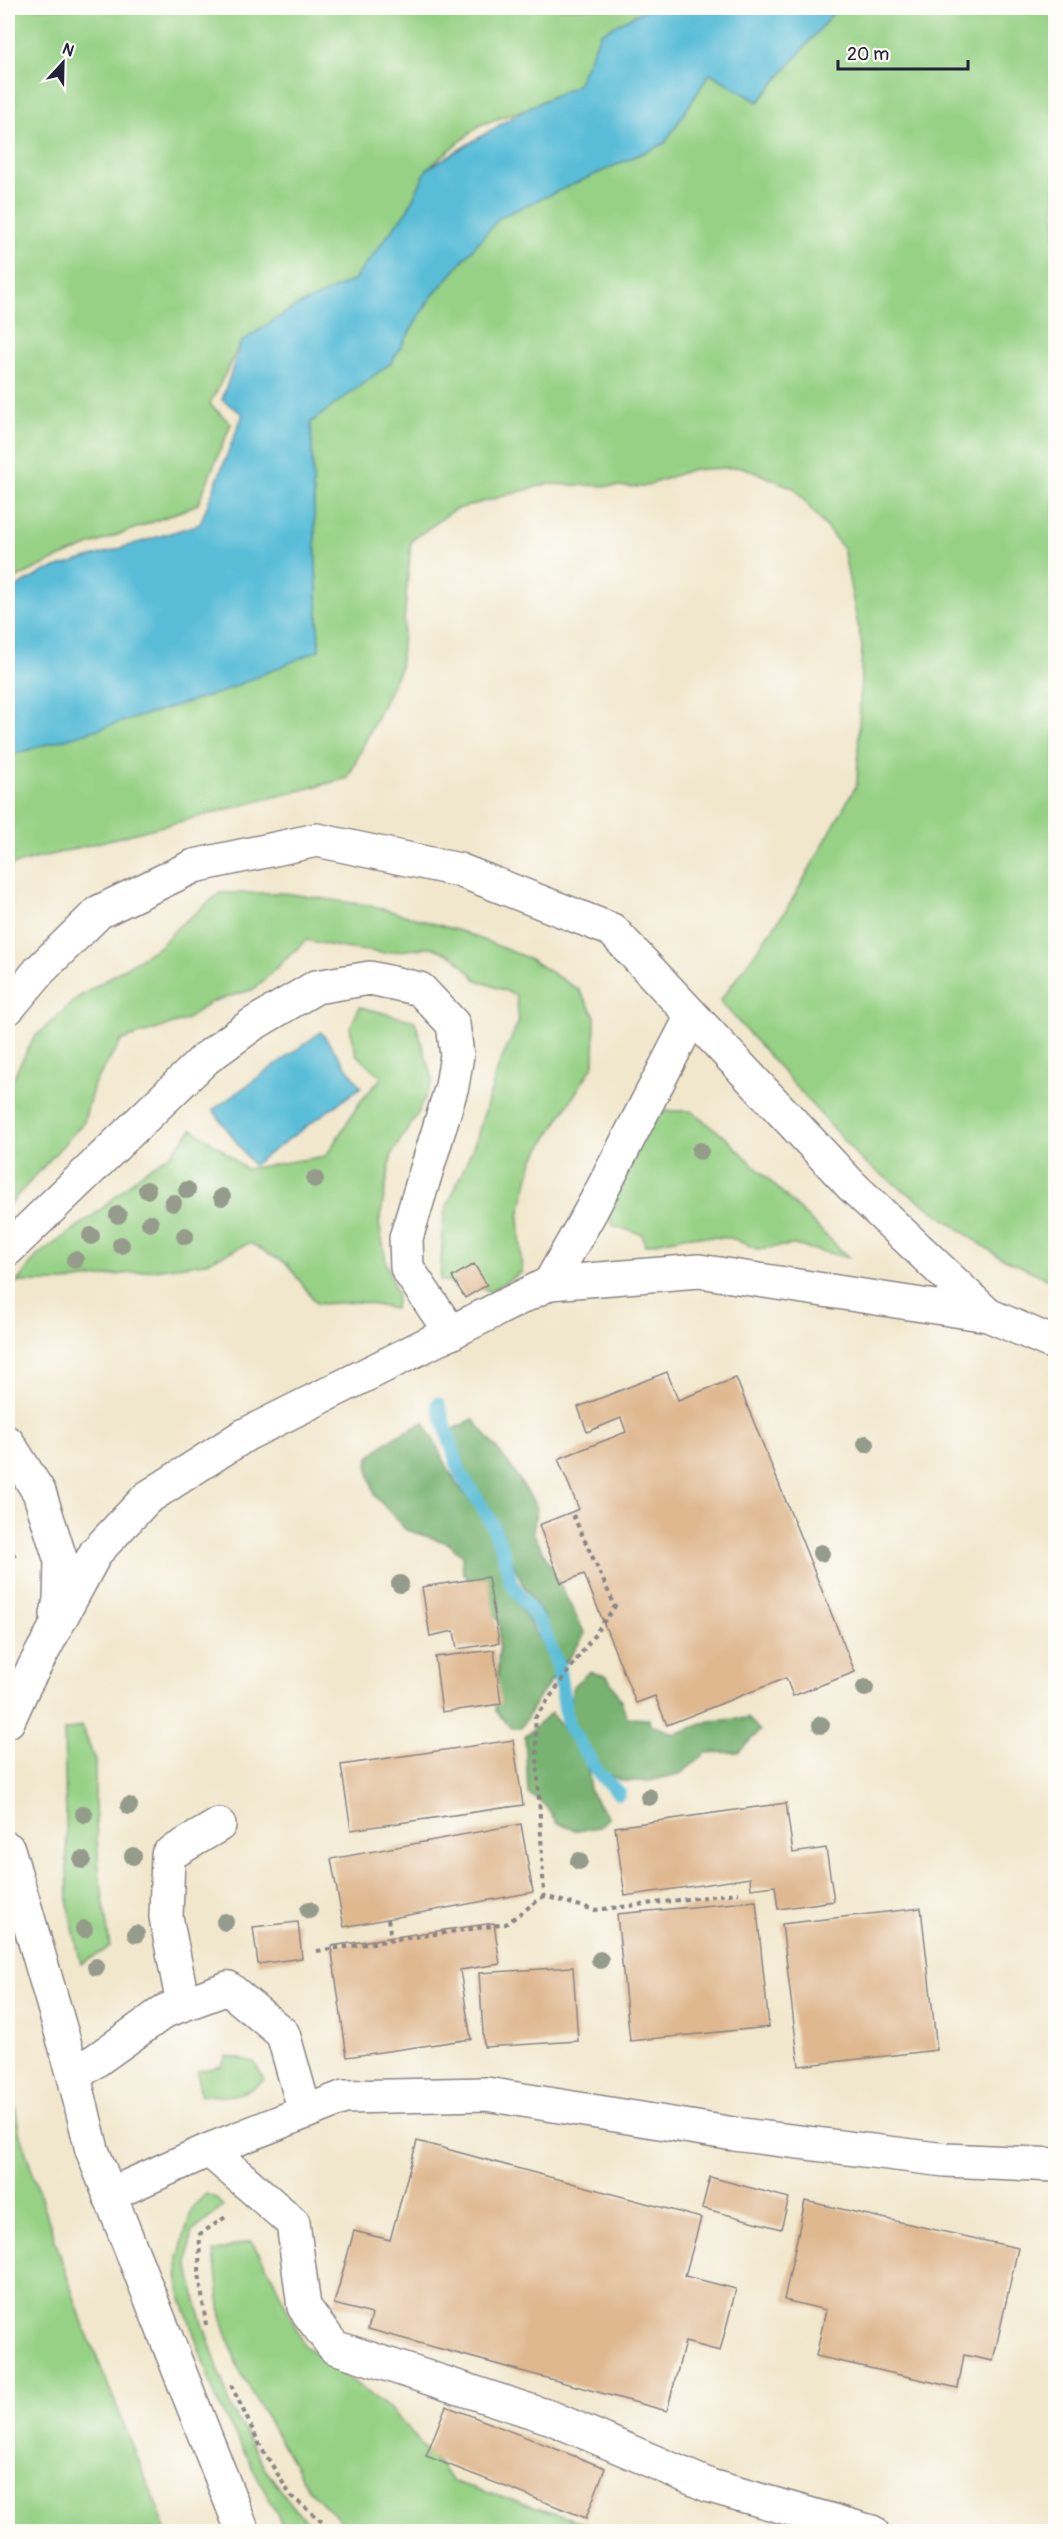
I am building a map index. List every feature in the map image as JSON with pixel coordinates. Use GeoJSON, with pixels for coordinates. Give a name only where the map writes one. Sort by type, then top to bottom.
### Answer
{"type":"FeatureCollection","features":[{"type":"Feature","properties":{"kind":"street"},"geometry":{"type":"LineString","coordinates":[[8,1008],[40,970],[99,912],[194,867],[317,840],[459,870],[612,930],[851,1185],[988,1315]]}},
{"type":"Feature","properties":{"kind":"street"},"geometry":{"type":"LineString","coordinates":[[8,1249],[205,1059],[253,1024],[316,987],[370,978],[420,989],[453,1024],[457,1055],[452,1086],[406,1238],[407,1268],[451,1334]]}},
{"type":"Feature","properties":{"kind":"street"},"geometry":{"type":"LineString","coordinates":[[550,1283],[592,1209],[692,1016]]}},
{"type":"Feature","properties":{"kind":"street"},"geometry":{"type":"LineString","coordinates":[[8,1721],[96,1552],[147,1498],[245,1435],[550,1283],[699,1271],[988,1315],[1056,1344]]}},
{"type":"Feature","properties":{"kind":"street"},"geometry":{"type":"LineString","coordinates":[[8,1443],[39,1492],[61,1561],[60,1600],[51,1639]]}},
{"type":"Feature","properties":{"kind":"street"},"geometry":{"type":"LineString","coordinates":[[183,2004],[166,1917],[168,1856],[219,1825]]}},
{"type":"Feature","properties":{"kind":"street"},"geometry":{"type":"LineString","coordinates":[[8,1849],[74,2076],[92,2150],[243,2532]]}},
{"type":"Feature","properties":{"kind":"street"},"geometry":{"type":"LineString","coordinates":[[74,2076],[165,2011],[228,1988],[283,2034],[304,2112]]}},
{"type":"Feature","properties":{"kind":"street"},"geometry":{"type":"LineString","coordinates":[[109,2195],[209,2150],[344,2097],[486,2094],[734,2134],[945,2160],[1056,2165]]}},
{"type":"Feature","properties":{"kind":"street"},"geometry":{"type":"LineString","coordinates":[[209,2150],[293,2223],[304,2307],[334,2347],[552,2418],[710,2486],[872,2532]]}},
{"type":"Feature","properties":{"kind":"path"},"geometry":{"type":"LineString","coordinates":[[544,1896],[535,1718],[615,1606],[573,1515]]}},
{"type":"Feature","properties":{"kind":"path"},"geometry":{"type":"LineString","coordinates":[[544,1896],[595,1910],[739,1893]]}},
{"type":"Feature","properties":{"kind":"path"},"geometry":{"type":"LineString","coordinates":[[317,1951],[506,1924],[544,1896]]}},
{"type":"Feature","properties":{"kind":"path"},"geometry":{"type":"LineString","coordinates":[[388,1919],[391,1938]]}},
{"type":"Feature","properties":{"kind":"path"},"geometry":{"type":"LineString","coordinates":[[210,2333],[206,2324],[199,2273],[200,2234],[233,2211]]}},
{"type":"Feature","properties":{"kind":"path"},"geometry":{"type":"LineString","coordinates":[[228,2380],[261,2446],[291,2496],[334,2532]]}},
{"type":"Feature","properties":{"kind":"green space"},"geometry":{"type":"Polygon","coordinates":[[[8,8],[649,8],[601,33],[578,85],[526,109],[480,125],[427,169],[408,209],[354,280],[293,308],[241,342],[210,404],[231,424],[198,504],[77,550],[8,583],[8,8]]]}},
{"type":"Feature","properties":{"kind":"green space"},"geometry":{"type":"Polygon","coordinates":[[[841,8],[1055,8],[1055,1282],[998,1256],[862,1161],[720,1001],[787,909],[857,784],[862,646],[843,548],[794,488],[742,467],[690,470],[643,487],[547,484],[454,510],[411,541],[400,668],[348,778],[8,866],[8,755],[319,650],[311,422],[391,363],[429,300],[500,217],[665,143],[710,73],[759,101],[835,11],[841,8]]]}},
{"type":"Feature","properties":{"kind":"green space"},"geometry":{"type":"Polygon","coordinates":[[[220,893],[284,893],[373,906],[463,932],[530,959],[579,990],[595,1016],[594,1064],[533,1160],[519,1216],[522,1272],[491,1291],[440,1280],[444,1214],[476,1140],[498,1068],[519,1021],[516,995],[477,980],[455,957],[432,947],[383,953],[306,940],[254,989],[211,1002],[186,1020],[122,1040],[94,1084],[84,1122],[8,1206],[8,1087],[34,1038],[77,998],[160,946],[178,927],[220,893]]]}},
{"type":"Feature","properties":{"kind":"green space"},"geometry":{"type":"Polygon","coordinates":[[[360,1007],[415,1021],[433,1080],[417,1115],[392,1153],[379,1223],[387,1266],[397,1295],[395,1309],[360,1302],[317,1304],[287,1264],[250,1243],[205,1263],[63,1282],[17,1282],[37,1256],[99,1211],[143,1172],[170,1155],[192,1129],[246,1169],[326,1156],[360,1102],[382,1077],[356,1054],[350,1027],[360,1007]]]}},
{"type":"Feature","properties":{"kind":"green space"},"geometry":{"type":"Polygon","coordinates":[[[665,1111],[691,1111],[725,1137],[849,1258],[794,1245],[757,1249],[731,1238],[688,1236],[645,1245],[642,1234],[613,1226],[606,1208],[634,1144],[665,1111]]]}},
{"type":"Feature","properties":{"kind":"green space"},"geometry":{"type":"Polygon","coordinates":[[[473,1419],[509,1464],[537,1507],[533,1532],[585,1634],[566,1663],[552,1650],[546,1620],[522,1583],[494,1519],[450,1447],[450,1431],[473,1419]]]}},
{"type":"Feature","properties":{"kind":"green space"},"geometry":{"type":"Polygon","coordinates":[[[424,1422],[456,1483],[484,1518],[496,1545],[505,1582],[550,1656],[555,1675],[521,1728],[511,1728],[496,1711],[500,1623],[463,1572],[462,1556],[448,1543],[406,1530],[375,1496],[368,1470],[369,1457],[391,1439],[424,1422]]]}},
{"type":"Feature","properties":{"kind":"green space"},"geometry":{"type":"Polygon","coordinates":[[[589,1672],[607,1676],[621,1701],[627,1718],[649,1719],[650,1724],[675,1734],[710,1721],[748,1718],[760,1731],[738,1752],[706,1753],[682,1773],[649,1781],[622,1781],[605,1773],[580,1742],[568,1716],[573,1686],[589,1672]]]}},
{"type":"Feature","properties":{"kind":"green space"},"geometry":{"type":"Polygon","coordinates":[[[551,1713],[584,1759],[590,1779],[589,1790],[608,1818],[599,1827],[577,1831],[557,1823],[546,1806],[528,1793],[525,1736],[551,1713]]]}},
{"type":"Feature","properties":{"kind":"green space"},"geometry":{"type":"Polygon","coordinates":[[[82,1726],[95,1761],[99,1871],[110,1947],[81,1964],[68,1906],[64,1731],[82,1726]]]}},
{"type":"Feature","properties":{"kind":"green space"},"geometry":{"type":"Polygon","coordinates":[[[226,2056],[254,2062],[264,2080],[249,2090],[234,2095],[200,2094],[198,2071],[222,2066],[226,2056]]]}},
{"type":"Feature","properties":{"kind":"green space"},"geometry":{"type":"Polygon","coordinates":[[[8,2057],[19,2132],[82,2321],[167,2531],[8,2531],[8,2057]]]}},
{"type":"Feature","properties":{"kind":"green space"},"geometry":{"type":"Polygon","coordinates":[[[206,2194],[216,2198],[223,2207],[191,2233],[188,2262],[197,2306],[231,2407],[265,2468],[296,2511],[320,2531],[289,2531],[281,2522],[216,2399],[179,2290],[178,2258],[192,2208],[206,2194]]]}},
{"type":"Feature","properties":{"kind":"green space"},"geometry":{"type":"Polygon","coordinates":[[[251,2241],[269,2270],[304,2345],[394,2412],[454,2482],[610,2531],[352,2531],[308,2489],[238,2368],[221,2316],[214,2252],[251,2241]]]}},
{"type":"Feature","properties":{"kind":"water"},"geometry":{"type":"Polygon","coordinates":[[[648,8],[841,8],[835,11],[758,102],[710,73],[665,143],[500,217],[429,300],[391,363],[311,422],[319,650],[222,692],[8,756],[8,592],[45,571],[200,524],[243,414],[222,400],[241,342],[293,308],[354,280],[408,209],[427,169],[526,109],[577,85],[601,33],[648,8]]]}},
{"type":"Feature","properties":{"kind":"water"},"geometry":{"type":"Polygon","coordinates":[[[321,1032],[361,1087],[253,1165],[213,1110],[321,1032]]]}},
{"type":"Feature","properties":{"kind":"building"},"geometry":{"type":"Polygon","coordinates":[[[474,1264],[487,1285],[465,1298],[452,1277],[474,1264]]]}},
{"type":"Feature","properties":{"kind":"building"},"geometry":{"type":"Polygon","coordinates":[[[667,1372],[678,1400],[736,1378],[855,1672],[793,1696],[786,1678],[667,1725],[655,1696],[636,1703],[584,1574],[561,1583],[539,1525],[579,1509],[558,1459],[626,1432],[621,1418],[587,1432],[578,1407],[667,1372]]]}},
{"type":"Feature","properties":{"kind":"building"},"geometry":{"type":"Polygon","coordinates":[[[488,1577],[499,1643],[457,1649],[454,1631],[430,1636],[422,1587],[488,1577]]]}},
{"type":"Feature","properties":{"kind":"building"},"geometry":{"type":"Polygon","coordinates":[[[494,1650],[501,1704],[442,1712],[435,1657],[494,1650]]]}},
{"type":"Feature","properties":{"kind":"building"},"geometry":{"type":"Polygon","coordinates":[[[513,1740],[523,1805],[351,1830],[341,1765],[513,1740]]]}},
{"type":"Feature","properties":{"kind":"building"},"geometry":{"type":"Polygon","coordinates":[[[786,1803],[793,1853],[826,1848],[834,1901],[778,1909],[775,1886],[751,1889],[750,1878],[625,1896],[615,1827],[786,1803]]]}},
{"type":"Feature","properties":{"kind":"building"},"geometry":{"type":"Polygon","coordinates":[[[521,1824],[533,1892],[344,1927],[331,1859],[521,1824]]]}},
{"type":"Feature","properties":{"kind":"building"},"geometry":{"type":"Polygon","coordinates":[[[756,1901],[769,2027],[630,2041],[617,1914],[756,1901]]]}},
{"type":"Feature","properties":{"kind":"building"},"geometry":{"type":"Polygon","coordinates":[[[921,1908],[937,2050],[799,2066],[782,1924],[921,1908]]]}},
{"type":"Feature","properties":{"kind":"building"},"geometry":{"type":"Polygon","coordinates":[[[298,1922],[302,1958],[258,1964],[253,1927],[298,1922]]]}},
{"type":"Feature","properties":{"kind":"building"},"geometry":{"type":"Polygon","coordinates":[[[494,1923],[500,1964],[460,1970],[471,2039],[347,2057],[331,1946],[494,1923]]]}},
{"type":"Feature","properties":{"kind":"building"},"geometry":{"type":"Polygon","coordinates":[[[573,1967],[578,2041],[484,2047],[479,1973],[573,1967]]]}},
{"type":"Feature","properties":{"kind":"building"},"geometry":{"type":"Polygon","coordinates":[[[417,2141],[701,2218],[685,2276],[736,2289],[720,2351],[685,2342],[667,2411],[368,2329],[372,2314],[334,2304],[354,2231],[390,2240],[417,2141]]]}},
{"type":"Feature","properties":{"kind":"building"},"geometry":{"type":"Polygon","coordinates":[[[710,2177],[789,2198],[781,2229],[702,2208],[710,2177]]]}},
{"type":"Feature","properties":{"kind":"building"},"geometry":{"type":"Polygon","coordinates":[[[805,2201],[1018,2248],[993,2361],[964,2355],[958,2388],[816,2356],[826,2310],[784,2300],[805,2201]]]}},
{"type":"Feature","properties":{"kind":"building"},"geometry":{"type":"Polygon","coordinates":[[[446,2406],[605,2468],[586,2518],[426,2456],[446,2406]]]}},
{"type":"Feature","properties":{"kind":"waterway"},"geometry":{"type":"LineString","coordinates":[[438,1404],[461,1475],[488,1516],[503,1551],[511,1583],[542,1626],[558,1666],[568,1725],[599,1774],[619,1793]]}}]}
